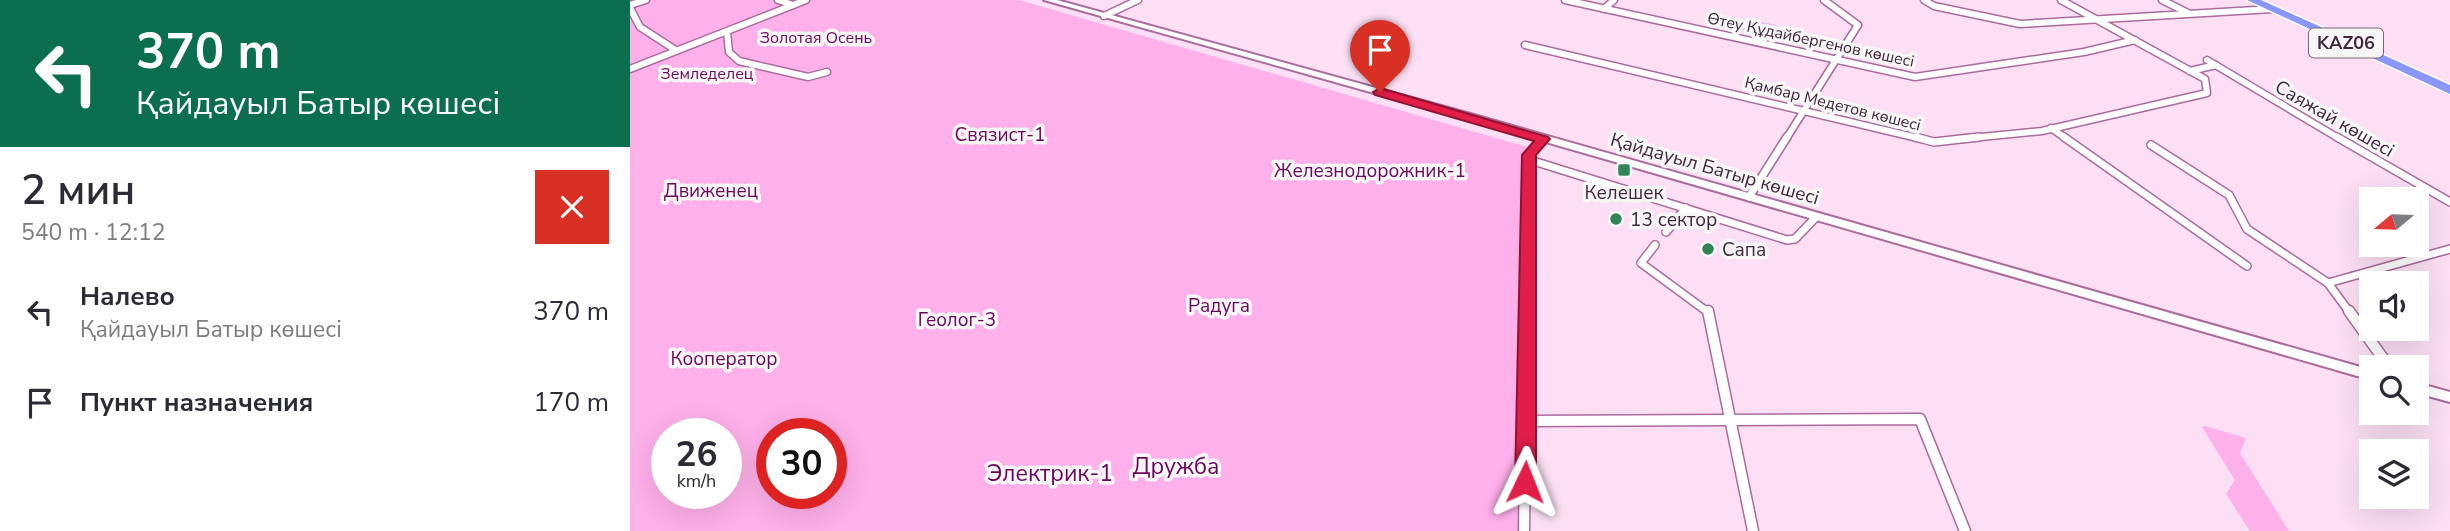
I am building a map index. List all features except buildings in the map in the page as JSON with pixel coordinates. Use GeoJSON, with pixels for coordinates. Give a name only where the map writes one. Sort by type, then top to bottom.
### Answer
{"type":"FeatureCollection","features":[{"type":"Feature","properties":{"kind":"highway","name":"KАZ06"},"geometry":{"type":"LineString","coordinates":[[2252,0],[2450,90]]}},
{"type":"Feature","properties":{"kind":"street"},"geometry":{"type":"LineString","coordinates":[[646,0],[630,6],[640,27],[674,49]]}},
{"type":"Feature","properties":{"kind":"street"},"geometry":{"type":"LineString","coordinates":[[778,0],[793,5]]}},
{"type":"Feature","properties":{"kind":"street"},"geometry":{"type":"LineString","coordinates":[[630,69],[674,49],[727,32],[806,0]]}},
{"type":"Feature","properties":{"kind":"street","name":"Қайдауыл Батыр көшесі"},"geometry":{"type":"LineString","coordinates":[[1048,0],[2359,372]]}},
{"type":"Feature","properties":{"kind":"street"},"geometry":{"type":"LineString","coordinates":[[1104,16],[1138,0]]}},
{"type":"Feature","properties":{"kind":"street","name":"Өтеу Құдайбергенов көшесі"},"geometry":{"type":"LineString","coordinates":[[1565,0],[1915,77],[2084,52],[2134,40]]}},
{"type":"Feature","properties":{"kind":"street"},"geometry":{"type":"LineString","coordinates":[[1604,9],[1614,0]]}},
{"type":"Feature","properties":{"kind":"street"},"geometry":{"type":"LineString","coordinates":[[1749,197],[1858,25],[1824,0]]}},
{"type":"Feature","properties":{"kind":"street"},"geometry":{"type":"LineString","coordinates":[[1924,0],[1934,6],[2020,24],[2272,9]]}},
{"type":"Feature","properties":{"kind":"street"},"geometry":{"type":"LineString","coordinates":[[2061,0],[2190,71],[2216,65]]}},
{"type":"Feature","properties":{"kind":"street"},"geometry":{"type":"LineString","coordinates":[[2162,0],[2190,14]]}},
{"type":"Feature","properties":{"kind":"street"},"geometry":{"type":"LineString","coordinates":[[727,32],[729,55],[739,61],[808,77],[827,72]]}},
{"type":"Feature","properties":{"kind":"street","name":"Қамбар Медетов көшесі"},"geometry":{"type":"LineString","coordinates":[[1525,45],[1804,109],[1934,142],[2051,128],[2207,93],[2205,79],[2190,71]]}},
{"type":"Feature","properties":{"kind":"street","name":"Саяжай көшесі"},"geometry":{"type":"LineString","coordinates":[[2207,60],[2250,88],[2450,202]]}},
{"type":"Feature","properties":{"kind":"street"},"geometry":{"type":"LineString","coordinates":[[2051,128],[2246,266]]}},
{"type":"Feature","properties":{"kind":"street"},"geometry":{"type":"LineString","coordinates":[[1524,531],[1529,155],[1543,139]]}},
{"type":"Feature","properties":{"kind":"street"},"geometry":{"type":"LineString","coordinates":[[2151,145],[2229,195],[2247,229],[2328,283],[2381,355]]}},
{"type":"Feature","properties":{"kind":"street"},"geometry":{"type":"LineString","coordinates":[[1530,160],[1787,240],[1795,239],[1816,217]]}},
{"type":"Feature","properties":{"kind":"street"},"geometry":{"type":"LineString","coordinates":[[1666,232],[1685,208]]}},
{"type":"Feature","properties":{"kind":"street"},"geometry":{"type":"LineString","coordinates":[[1655,245],[1641,263],[1709,312],[1754,531]]}},
{"type":"Feature","properties":{"kind":"street"},"geometry":{"type":"LineString","coordinates":[[2328,283],[2450,248]]}},
{"type":"Feature","properties":{"kind":"street"},"geometry":{"type":"LineString","coordinates":[[2429,391],[2450,397]]}},
{"type":"Feature","properties":{"kind":"street"},"geometry":{"type":"LineString","coordinates":[[1527,421],[1920,419],[1965,531]]}},
{"type":"Feature","properties":{"kind":"green space"},"geometry":{"type":"Polygon","coordinates":[[[630,0],[1019,0],[1534,149],[1529,155],[1523,531],[630,531],[630,0]]]}},
{"type":"Feature","properties":{"kind":"green space"},"geometry":{"type":"Polygon","coordinates":[[[2202,427],[2246,438],[2240,453],[2289,531],[2250,531],[2226,494],[2235,480],[2202,427]]]}},
{"type":"Feature","properties":{"kind":"place","name":"Келешек"},"geometry":{"type":"Point","coordinates":[1624,170]}},
{"type":"Feature","properties":{"kind":"place","name":"13 сектор"},"geometry":{"type":"Point","coordinates":[1616,219]}},
{"type":"Feature","properties":{"kind":"place","name":"Сапа"},"geometry":{"type":"Point","coordinates":[1708,249]}},
{"type":"Feature","properties":{"kind":"route"},"geometry":{"type":"LineString","coordinates":[[1380,92],[1543,139],[1529,155],[1525,482]]}},
{"type":"Feature","properties":{"kind":"park label","name":"Золотая Осень"},"geometry":{"type":"Point","coordinates":[816,37]}},
{"type":"Feature","properties":{"kind":"park label","name":"Земледелец"},"geometry":{"type":"Point","coordinates":[707,73]}},
{"type":"Feature","properties":{"kind":"park label","name":"Связист-1"},"geometry":{"type":"Point","coordinates":[1000,134]}},
{"type":"Feature","properties":{"kind":"park label","name":"Железнодорожник-1"},"geometry":{"type":"Point","coordinates":[1370,170]}},
{"type":"Feature","properties":{"kind":"park label","name":"Движенец"},"geometry":{"type":"Point","coordinates":[711,190]}},
{"type":"Feature","properties":{"kind":"park label","name":"Радуга"},"geometry":{"type":"Point","coordinates":[1219,305]}},
{"type":"Feature","properties":{"kind":"park label","name":"Геолог-3"},"geometry":{"type":"Point","coordinates":[957,319]}},
{"type":"Feature","properties":{"kind":"park label","name":"Кооператор"},"geometry":{"type":"Point","coordinates":[724,358]}},
{"type":"Feature","properties":{"kind":"park label","name":"Дружба"},"geometry":{"type":"Point","coordinates":[1176,466]}},
{"type":"Feature","properties":{"kind":"park label","name":"Электрик-1"},"geometry":{"type":"Point","coordinates":[1050,473]}}]}
